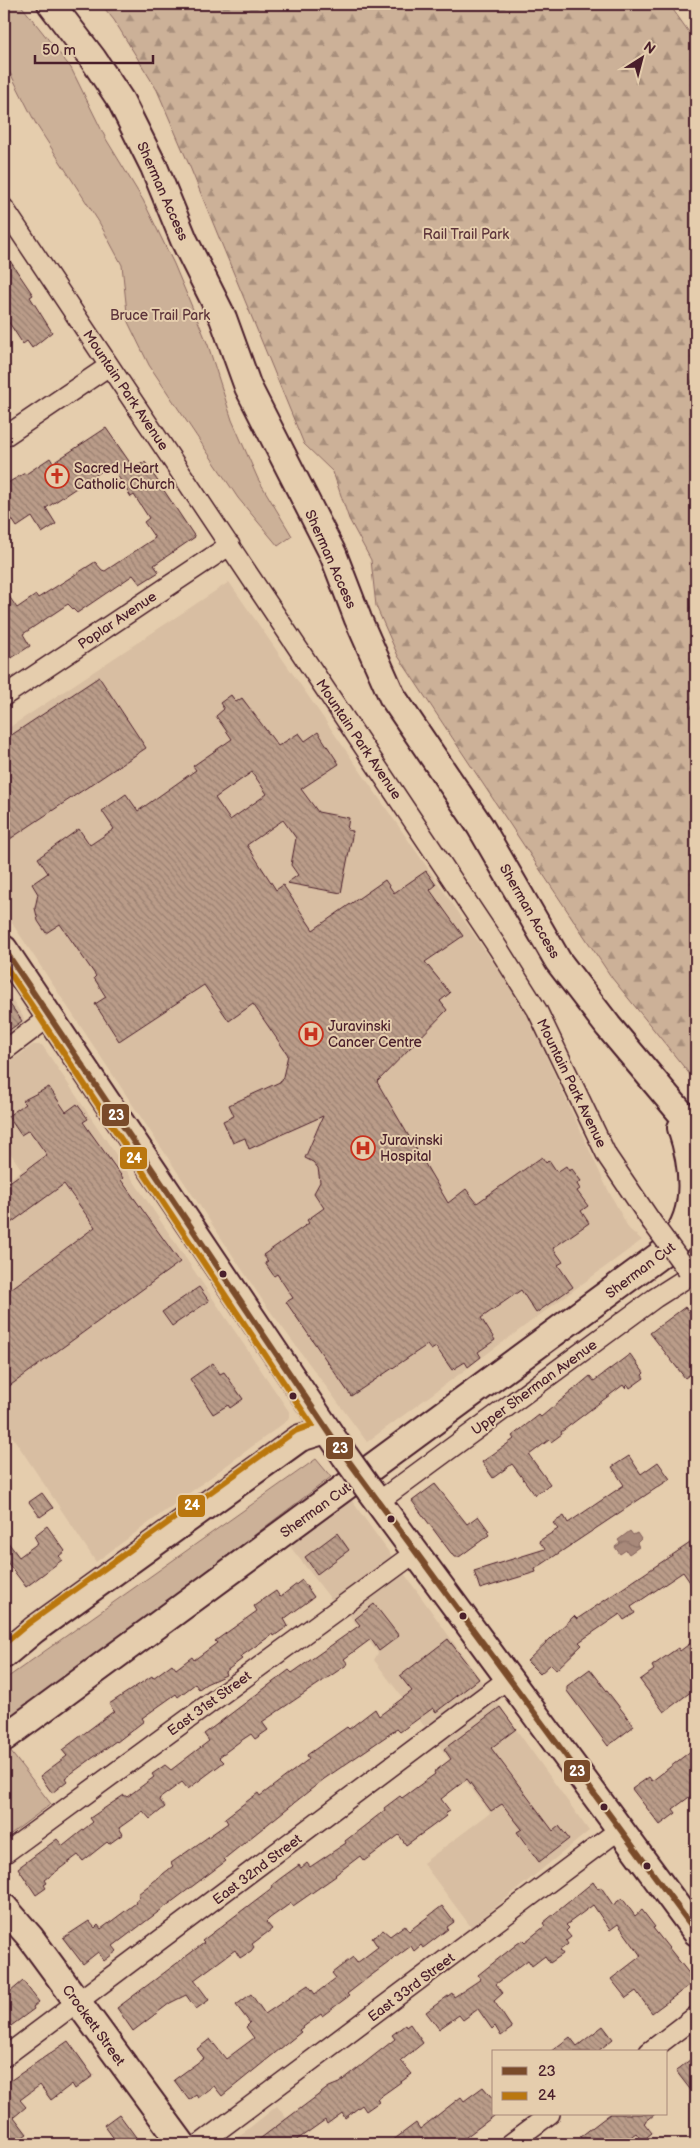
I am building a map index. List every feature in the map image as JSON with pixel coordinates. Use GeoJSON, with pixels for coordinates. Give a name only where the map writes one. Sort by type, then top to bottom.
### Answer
{"type":"FeatureCollection","features":[{"type":"Feature","properties":{"kind":"main road","name":"Sherman Access"},"geometry":{"type":"LineString","coordinates":[[51,4],[93,59],[121,101],[154,167],[184,240],[222,318],[248,387],[333,554],[358,619],[392,696],[480,826],[558,961],[659,1088],[688,1129],[696,1154]]}},
{"type":"Feature","properties":{"kind":"main road"},"geometry":{"type":"LineString","coordinates":[[4,949],[344,1456],[696,1932]]}},
{"type":"Feature","properties":{"kind":"main road"},"geometry":{"type":"LineString","coordinates":[[656,1258],[677,1236],[685,1221],[690,1200],[691,1165],[688,1129]]}},
{"type":"Feature","properties":{"kind":"main road","name":"Sherman Cut"},"geometry":{"type":"LineString","coordinates":[[4,1738],[696,1227]]}},
{"type":"Feature","properties":{"kind":"main road"},"geometry":{"type":"LineString","coordinates":[[656,1258],[696,1239]]}},
{"type":"Feature","properties":{"kind":"main road"},"geometry":{"type":"LineString","coordinates":[[5,1652],[300,1438],[326,1430]]}},
{"type":"Feature","properties":{"kind":"main road","name":"Crockett Street"},"geometry":{"type":"LineString","coordinates":[[4,1907],[30,1937],[182,2144]]}},
{"type":"Feature","properties":{"kind":"street","name":"Mountain Park Avenue"},"geometry":{"type":"LineString","coordinates":[[4,208],[519,980],[537,1010],[608,1156],[651,1221],[692,1275]]}},
{"type":"Feature","properties":{"kind":"street"},"geometry":{"type":"LineString","coordinates":[[4,437],[110,366]]}},
{"type":"Feature","properties":{"kind":"street","name":"Poplar Avenue"},"geometry":{"type":"LineString","coordinates":[[4,696],[230,545]]}},
{"type":"Feature","properties":{"kind":"street"},"geometry":{"type":"LineString","coordinates":[[4,1051],[49,1017]]}},
{"type":"Feature","properties":{"kind":"street","name":"Upper Sherman Avenue"},"geometry":{"type":"LineString","coordinates":[[374,1497],[647,1304],[692,1275]]}},
{"type":"Feature","properties":{"kind":"street","name":"East 31st Street"},"geometry":{"type":"LineString","coordinates":[[4,1854],[416,1552]]}},
{"type":"Feature","properties":{"kind":"street","name":"East 32nd Street"},"geometry":{"type":"LineString","coordinates":[[4,2057],[509,1678]]}},
{"type":"Feature","properties":{"kind":"street","name":"East 33rd Street"},"geometry":{"type":"LineString","coordinates":[[200,2144],[620,1829]]}},
{"type":"Feature","properties":{"kind":"street"},"geometry":{"type":"LineString","coordinates":[[652,2050],[696,2016]]}},
{"type":"Feature","properties":{"kind":"street"},"geometry":{"type":"LineString","coordinates":[[510,2144],[547,2116]]}},
{"type":"Feature","properties":{"kind":"shaded area","name":"Juravinski Cancer Centre"},"geometry":{"type":"Polygon","coordinates":[[[229,582],[522,1004],[606,1186],[629,1229],[642,1240],[367,1442],[265,1304],[4,911],[4,731],[229,582]]]}},
{"type":"Feature","properties":{"kind":"shaded area"},"geometry":{"type":"Polygon","coordinates":[[[4,988],[24,1018],[23,1024],[4,1037],[4,988]]]}},
{"type":"Feature","properties":{"kind":"shaded area"},"geometry":{"type":"Polygon","coordinates":[[[33,1045],[42,1045],[290,1413],[288,1420],[96,1562],[4,1424],[4,1183],[22,1170],[4,1144],[4,1066],[33,1045]]]}},
{"type":"Feature","properties":{"kind":"shaded area"},"geometry":{"type":"Polygon","coordinates":[[[347,1494],[589,1831],[471,1927],[423,1863],[490,1813],[374,1660],[378,1653],[350,1616],[330,1598],[285,1540],[347,1494]]]}},
{"type":"Feature","properties":{"kind":"shaded area"},"geometry":{"type":"Polygon","coordinates":[[[277,2106],[306,2144],[229,2144],[277,2106]]]}},
{"type":"Feature","properties":{"kind":"green space","name":"Bruce Trail Park"},"geometry":{"type":"Polygon","coordinates":[[[4,4],[20,4],[71,68],[106,139],[143,200],[174,264],[208,345],[232,420],[258,479],[292,536],[278,546],[238,498],[149,365],[128,322],[122,265],[99,222],[36,124],[4,61],[4,4]]]}},
{"type":"Feature","properties":{"kind":"green space","name":"Rail Trail Park"},"geometry":{"type":"Polygon","coordinates":[[[101,4],[669,4],[696,42],[696,1082],[612,978],[398,656],[376,606],[371,560],[349,519],[333,472],[304,444],[157,90],[114,20],[101,4]]]}},
{"type":"Feature","properties":{"kind":"green space"},"geometry":{"type":"Polygon","coordinates":[[[316,1459],[331,1477],[4,1725],[4,1680],[316,1459]]]}},
{"type":"Feature","properties":{"kind":"green space"},"geometry":{"type":"Polygon","coordinates":[[[7,1747],[51,1804],[4,1839],[4,1750],[7,1747]]]}},
{"type":"Feature","properties":{"kind":"water"},"geometry":{"type":"Polygon","coordinates":[[[630,1531],[633,1535],[637,1533],[641,1539],[637,1543],[639,1547],[629,1554],[626,1550],[620,1554],[615,1547],[620,1543],[618,1540],[630,1531]]]}},
{"type":"Feature","properties":{"kind":"building"},"geometry":{"type":"Polygon","coordinates":[[[4,252],[33,295],[30,297],[52,332],[32,348],[27,341],[23,344],[4,315],[4,252]]]}},
{"type":"Feature","properties":{"kind":"building"},"geometry":{"type":"Polygon","coordinates":[[[106,428],[133,467],[145,462],[195,537],[154,565],[159,572],[140,584],[133,575],[77,613],[68,604],[23,634],[30,646],[4,663],[4,589],[17,608],[36,595],[38,598],[95,562],[105,571],[155,538],[144,522],[149,518],[134,495],[131,497],[111,465],[46,508],[56,524],[42,533],[32,517],[17,527],[4,507],[4,485],[26,474],[50,458],[53,463],[106,428]]]}},
{"type":"Feature","properties":{"kind":"building"},"geometry":{"type":"Polygon","coordinates":[[[99,677],[146,748],[4,843],[4,740],[99,677]]]}},
{"type":"Feature","properties":{"kind":"building"},"geometry":{"type":"Polygon","coordinates":[[[231,695],[236,702],[242,698],[278,746],[299,733],[305,741],[318,732],[339,764],[301,789],[318,812],[349,818],[347,830],[353,831],[341,893],[287,883],[298,875],[291,865],[296,838],[283,820],[247,845],[276,890],[283,885],[313,930],[385,880],[394,893],[426,871],[436,885],[430,890],[463,936],[425,962],[450,993],[440,1001],[447,1010],[377,1082],[448,1203],[466,1189],[477,1203],[542,1157],[546,1163],[549,1160],[557,1172],[566,1166],[569,1171],[572,1169],[581,1181],[577,1184],[580,1189],[577,1191],[588,1206],[581,1211],[589,1223],[553,1248],[563,1262],[558,1265],[573,1287],[536,1313],[521,1290],[481,1318],[495,1340],[478,1352],[481,1357],[468,1367],[465,1362],[452,1370],[436,1347],[431,1350],[427,1345],[351,1396],[286,1302],[293,1298],[277,1274],[274,1276],[265,1263],[268,1261],[263,1255],[309,1223],[307,1220],[324,1208],[314,1193],[320,1182],[318,1168],[313,1162],[305,1158],[323,1116],[249,1149],[245,1138],[233,1143],[223,1121],[234,1116],[229,1105],[282,1081],[288,1055],[253,1004],[229,1021],[204,985],[119,1041],[95,1004],[106,997],[94,978],[96,976],[60,924],[46,933],[38,921],[35,908],[38,894],[32,884],[48,873],[38,858],[79,829],[90,845],[114,829],[102,811],[126,794],[138,811],[196,770],[193,766],[232,739],[216,716],[224,709],[220,703],[231,695]],[[252,772],[215,798],[230,820],[267,794],[252,772]]]}},
{"type":"Feature","properties":{"kind":"building"},"geometry":{"type":"Polygon","coordinates":[[[4,996],[22,1021],[4,1034],[4,996]]]}},
{"type":"Feature","properties":{"kind":"building"},"geometry":{"type":"Polygon","coordinates":[[[49,1087],[66,1112],[77,1104],[88,1119],[83,1122],[123,1178],[121,1180],[180,1262],[4,1390],[4,1294],[95,1227],[64,1184],[4,1228],[4,1186],[47,1155],[29,1130],[21,1135],[8,1116],[25,1104],[22,1101],[49,1087]]]}},
{"type":"Feature","properties":{"kind":"building"},"geometry":{"type":"Polygon","coordinates":[[[199,1287],[209,1301],[172,1326],[162,1312],[199,1287]]]}},
{"type":"Feature","properties":{"kind":"building"},"geometry":{"type":"Polygon","coordinates":[[[685,1307],[696,1321],[696,1370],[685,1378],[650,1333],[685,1307]]]}},
{"type":"Feature","properties":{"kind":"building"},"geometry":{"type":"Polygon","coordinates":[[[630,1354],[644,1373],[642,1375],[644,1378],[630,1388],[628,1385],[625,1388],[623,1385],[561,1432],[562,1434],[551,1442],[549,1440],[529,1455],[550,1484],[535,1495],[512,1464],[493,1478],[482,1462],[514,1439],[512,1436],[539,1415],[541,1417],[590,1376],[594,1381],[630,1354]]]}},
{"type":"Feature","properties":{"kind":"building"},"geometry":{"type":"Polygon","coordinates":[[[213,1363],[220,1374],[224,1372],[243,1399],[230,1408],[228,1405],[213,1414],[190,1379],[213,1363]]]}},
{"type":"Feature","properties":{"kind":"building"},"geometry":{"type":"Polygon","coordinates":[[[629,1456],[641,1474],[658,1462],[670,1479],[535,1569],[536,1572],[480,1589],[474,1571],[545,1549],[539,1541],[558,1529],[553,1523],[564,1516],[568,1523],[624,1485],[612,1467],[629,1456]]]}},
{"type":"Feature","properties":{"kind":"building"},"geometry":{"type":"Polygon","coordinates":[[[435,1484],[467,1524],[478,1516],[489,1531],[487,1532],[489,1535],[459,1557],[454,1557],[412,1501],[435,1484]]]}},
{"type":"Feature","properties":{"kind":"building"},"geometry":{"type":"Polygon","coordinates":[[[42,1493],[53,1508],[40,1517],[29,1502],[42,1493]]]}},
{"type":"Feature","properties":{"kind":"building"},"geometry":{"type":"Polygon","coordinates":[[[47,1526],[65,1551],[59,1556],[62,1560],[26,1587],[4,1558],[4,1537],[19,1557],[38,1543],[34,1536],[47,1526]]]}},
{"type":"Feature","properties":{"kind":"building"},"geometry":{"type":"Polygon","coordinates":[[[337,1533],[349,1550],[317,1574],[305,1557],[337,1533]]]}},
{"type":"Feature","properties":{"kind":"building"},"geometry":{"type":"Polygon","coordinates":[[[696,1539],[696,1591],[683,1572],[631,1607],[635,1613],[624,1620],[620,1614],[579,1642],[582,1645],[556,1670],[551,1664],[540,1674],[527,1661],[574,1616],[577,1619],[696,1539]]]}},
{"type":"Feature","properties":{"kind":"building"},"geometry":{"type":"Polygon","coordinates":[[[302,1580],[314,1597],[284,1619],[288,1626],[240,1657],[242,1659],[225,1672],[226,1675],[199,1689],[195,1684],[178,1697],[176,1694],[142,1718],[144,1721],[65,1778],[67,1781],[52,1793],[40,1776],[67,1756],[62,1750],[114,1711],[109,1704],[152,1676],[153,1678],[172,1664],[176,1669],[192,1657],[194,1660],[217,1643],[215,1641],[257,1611],[254,1606],[276,1591],[280,1597],[302,1580]]]}},
{"type":"Feature","properties":{"kind":"building"},"geometry":{"type":"Polygon","coordinates":[[[374,1604],[399,1636],[379,1651],[371,1639],[344,1659],[348,1664],[262,1722],[268,1730],[255,1739],[251,1734],[239,1742],[219,1757],[224,1762],[188,1789],[182,1782],[159,1799],[165,1807],[150,1819],[143,1811],[119,1828],[123,1834],[109,1844],[107,1842],[83,1861],[78,1855],[45,1880],[47,1883],[44,1885],[46,1888],[36,1895],[18,1868],[57,1839],[63,1846],[93,1822],[90,1818],[124,1795],[127,1797],[154,1777],[152,1774],[165,1765],[171,1770],[209,1741],[204,1734],[289,1670],[292,1673],[360,1625],[355,1619],[374,1604]]]}},
{"type":"Feature","properties":{"kind":"building"},"geometry":{"type":"Polygon","coordinates":[[[448,1639],[479,1679],[436,1712],[433,1708],[400,1732],[397,1729],[324,1779],[224,1859],[226,1861],[113,1946],[117,1951],[104,1961],[98,1952],[83,1964],[63,1938],[89,1921],[95,1928],[98,1925],[101,1929],[136,1903],[135,1901],[140,1897],[138,1894],[173,1866],[171,1863],[228,1823],[225,1818],[242,1805],[258,1793],[260,1796],[309,1759],[307,1755],[347,1727],[349,1729],[375,1709],[379,1716],[412,1691],[400,1676],[448,1639]]]}},
{"type":"Feature","properties":{"kind":"building"},"geometry":{"type":"Polygon","coordinates":[[[696,1639],[696,1688],[664,1712],[640,1680],[654,1670],[652,1666],[678,1648],[680,1651],[696,1639]]]}},
{"type":"Feature","properties":{"kind":"building"},"geometry":{"type":"Polygon","coordinates":[[[590,1669],[634,1726],[608,1746],[567,1691],[567,1686],[590,1669]]]}},
{"type":"Feature","properties":{"kind":"building"},"geometry":{"type":"Polygon","coordinates":[[[500,1707],[516,1729],[491,1748],[553,1831],[559,1826],[569,1839],[539,1862],[517,1832],[522,1829],[502,1804],[491,1811],[467,1779],[441,1799],[450,1811],[430,1828],[406,1845],[399,1835],[364,1861],[360,1856],[336,1876],[293,1906],[291,1903],[270,1918],[266,1922],[272,1929],[252,1944],[254,1947],[251,1951],[240,1958],[235,1950],[194,1980],[209,2000],[196,2009],[186,1995],[170,2003],[133,2031],[117,2008],[204,1943],[202,1941],[273,1887],[272,1885],[281,1878],[299,1865],[301,1868],[307,1863],[310,1867],[346,1843],[345,1841],[385,1810],[384,1808],[400,1796],[402,1798],[435,1774],[434,1772],[451,1759],[444,1749],[500,1707]]]}},
{"type":"Feature","properties":{"kind":"building"},"geometry":{"type":"Polygon","coordinates":[[[696,1747],[696,1792],[673,1809],[676,1813],[660,1825],[632,1789],[649,1777],[652,1781],[696,1747]]]}},
{"type":"Feature","properties":{"kind":"building"},"geometry":{"type":"Polygon","coordinates":[[[593,1882],[598,1889],[601,1887],[613,1905],[622,1898],[635,1916],[642,1910],[655,1927],[653,1928],[695,1981],[652,2013],[636,1991],[626,1998],[611,1979],[641,1956],[618,1924],[610,1930],[593,1905],[566,1925],[569,1928],[566,1931],[571,1937],[566,1941],[568,1944],[560,1950],[563,1954],[550,1963],[545,1956],[532,1966],[528,1960],[496,1984],[503,1993],[494,2001],[512,2028],[501,2036],[495,2026],[492,2029],[478,2009],[463,2020],[459,2015],[439,2029],[426,2012],[452,1993],[454,1997],[481,1979],[478,1975],[517,1944],[523,1940],[525,1942],[545,1926],[543,1923],[593,1882]]]}},
{"type":"Feature","properties":{"kind":"building"},"geometry":{"type":"Polygon","coordinates":[[[442,1906],[454,1922],[447,1927],[448,1929],[423,1948],[421,1945],[414,1951],[411,1946],[369,1977],[347,1994],[349,1996],[299,2030],[301,2032],[222,2096],[214,2086],[198,2098],[196,2095],[189,2100],[174,2080],[204,2058],[197,2049],[210,2039],[226,2059],[254,2038],[246,2027],[250,2023],[236,2005],[251,1994],[265,2014],[308,1985],[315,1994],[336,1978],[332,1973],[353,1957],[357,1963],[378,1947],[372,1938],[383,1930],[390,1936],[405,1925],[409,1931],[442,1906]]]}},
{"type":"Feature","properties":{"kind":"building"},"geometry":{"type":"Polygon","coordinates":[[[23,1981],[39,2002],[33,2007],[34,2009],[4,2031],[4,1997],[23,1981]]]}},
{"type":"Feature","properties":{"kind":"building"},"geometry":{"type":"Polygon","coordinates":[[[410,2024],[423,2043],[401,2061],[412,2074],[377,2099],[379,2102],[366,2111],[362,2105],[345,2118],[342,2113],[327,2124],[325,2120],[291,2144],[253,2144],[329,2087],[339,2083],[395,2039],[392,2035],[405,2025],[406,2027],[410,2024]]]}},
{"type":"Feature","properties":{"kind":"building"},"geometry":{"type":"Polygon","coordinates":[[[603,2026],[613,2039],[599,2050],[553,2050],[570,2037],[577,2046],[603,2026]]]}},
{"type":"Feature","properties":{"kind":"building"},"geometry":{"type":"Polygon","coordinates":[[[68,2041],[93,2076],[75,2089],[72,2084],[51,2100],[40,2085],[20,2100],[26,2107],[14,2117],[27,2134],[14,2143],[4,2130],[4,2085],[68,2041]]]}},
{"type":"Feature","properties":{"kind":"building"},"geometry":{"type":"Polygon","coordinates":[[[696,2055],[696,2097],[676,2071],[696,2055]]]}},
{"type":"Feature","properties":{"kind":"building"},"geometry":{"type":"Polygon","coordinates":[[[483,2087],[492,2098],[492,2116],[494,2116],[466,2137],[460,2144],[388,2144],[416,2123],[420,2129],[461,2097],[464,2101],[483,2087]]]}},
{"type":"Feature","properties":{"kind":"building"},"geometry":{"type":"Polygon","coordinates":[[[119,2114],[141,2144],[118,2144],[104,2125],[119,2114]]]}},
{"type":"Feature","properties":{"kind":"building"},"geometry":{"type":"Polygon","coordinates":[[[607,2116],[653,2116],[644,2123],[652,2133],[642,2141],[636,2133],[621,2144],[586,2144],[580,2137],[607,2116]]]}},
{"type":"Feature","properties":{"kind":"transit line","name":"23"},"geometry":{"type":"LineString","coordinates":[[4,949],[345,1456],[696,1932]]}},
{"type":"Feature","properties":{"kind":"transit line","name":"24"},"geometry":{"type":"LineString","coordinates":[[4,964],[312,1425],[295,1431],[29,1623],[4,1644]]}},
{"type":"Feature","properties":{"kind":"place","name":"Sacred Heart Catholic Church"},"geometry":{"type":"Point","coordinates":[57,476]}},
{"type":"Feature","properties":{"kind":"place","name":"Juravinski Cancer Centre"},"geometry":{"type":"Point","coordinates":[311,1034]}},
{"type":"Feature","properties":{"kind":"place","name":"Juravinski Hospital"},"geometry":{"type":"Point","coordinates":[363,1148]}}]}
